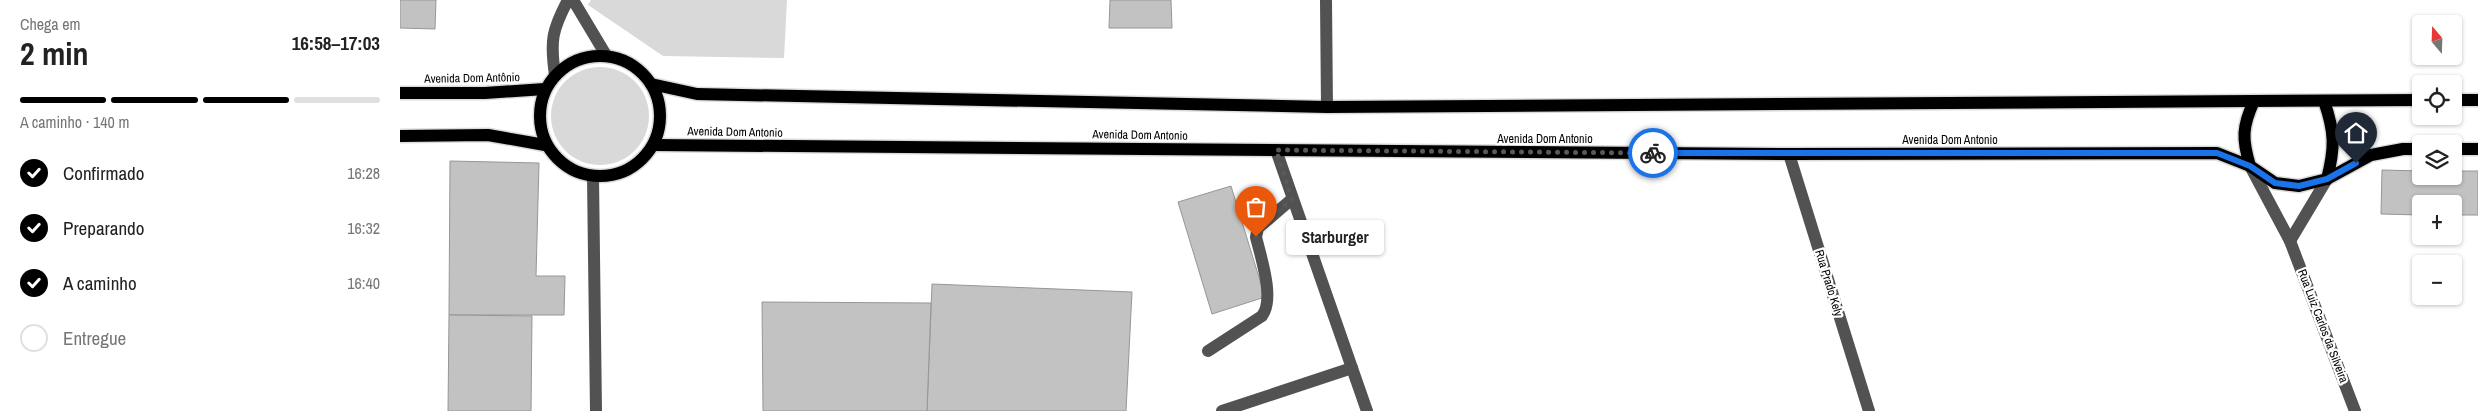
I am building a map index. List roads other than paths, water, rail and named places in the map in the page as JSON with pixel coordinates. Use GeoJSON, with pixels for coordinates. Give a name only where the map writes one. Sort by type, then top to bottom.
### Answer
{"type":"FeatureCollection","features":[{"type":"Feature","properties":{"kind":"main road"},"geometry":{"type":"LineString","coordinates":[[606,56],[623,60],[639,70],[651,84],[658,98],[659,130],[653,145],[642,159],[628,170],[611,176],[593,177],[574,171],[557,160],[546,145],[539,127],[539,107],[545,89],[555,74],[570,63],[587,57],[606,56]]}},
{"type":"Feature","properties":{"kind":"main road"},"geometry":{"type":"LineString","coordinates":[[651,84],[696,94],[1327,107],[2412,100]]}},
{"type":"Feature","properties":{"kind":"main road","name":"Avenida Dom Antônio"},"geometry":{"type":"LineString","coordinates":[[400,93],[485,94],[545,89]]}},
{"type":"Feature","properties":{"kind":"main road"},"geometry":{"type":"LineString","coordinates":[[2462,100],[2478,100]]}},
{"type":"Feature","properties":{"kind":"main road"},"geometry":{"type":"LineString","coordinates":[[2250,166],[2243,144],[2245,121],[2254,101]]}},
{"type":"Feature","properties":{"kind":"main road"},"geometry":{"type":"LineString","coordinates":[[2324,101],[2333,126],[2334,153],[2327,179]]}},
{"type":"Feature","properties":{"kind":"main road"},"geometry":{"type":"LineString","coordinates":[[400,136],[488,135],[546,145]]}},
{"type":"Feature","properties":{"kind":"main road","name":"Avenida Dom Antonio"},"geometry":{"type":"LineString","coordinates":[[653,145],[1789,154],[2217,153],[2250,166],[2275,183],[2299,186],[2327,179],[2371,155],[2412,149]]}},
{"type":"Feature","properties":{"kind":"main road"},"geometry":{"type":"LineString","coordinates":[[2462,149],[2478,149]]}},
{"type":"Feature","properties":{"kind":"street"},"geometry":{"type":"LineString","coordinates":[[555,74],[552,50],[555,24],[568,0]]}},
{"type":"Feature","properties":{"kind":"street"},"geometry":{"type":"LineString","coordinates":[[573,0],[592,29],[606,56]]}},
{"type":"Feature","properties":{"kind":"street"},"geometry":{"type":"LineString","coordinates":[[1326,0],[1327,107]]}},
{"type":"Feature","properties":{"kind":"street"},"geometry":{"type":"LineString","coordinates":[[1276,150],[1367,411]]}},
{"type":"Feature","properties":{"kind":"street","name":"Rua Prado Kely"},"geometry":{"type":"LineString","coordinates":[[1789,154],[1868,411]]}},
{"type":"Feature","properties":{"kind":"street","name":"Rua Luiz Carlos da Silveira"},"geometry":{"type":"LineString","coordinates":[[2250,166],[2290,241],[2355,411]]}},
{"type":"Feature","properties":{"kind":"street"},"geometry":{"type":"LineString","coordinates":[[593,177],[596,411]]}},
{"type":"Feature","properties":{"kind":"street"},"geometry":{"type":"LineString","coordinates":[[2290,241],[2327,179]]}},
{"type":"Feature","properties":{"kind":"street"},"geometry":{"type":"LineString","coordinates":[[1208,351],[1262,316],[1268,309],[1269,298],[1256,237],[1258,228],[1292,199]]}},
{"type":"Feature","properties":{"kind":"street"},"geometry":{"type":"LineString","coordinates":[[1222,411],[1352,368]]}},
{"type":"Feature","properties":{"kind":"place","name":"Starburger"},"geometry":{"type":"Point","coordinates":[1256,237]}}]}
